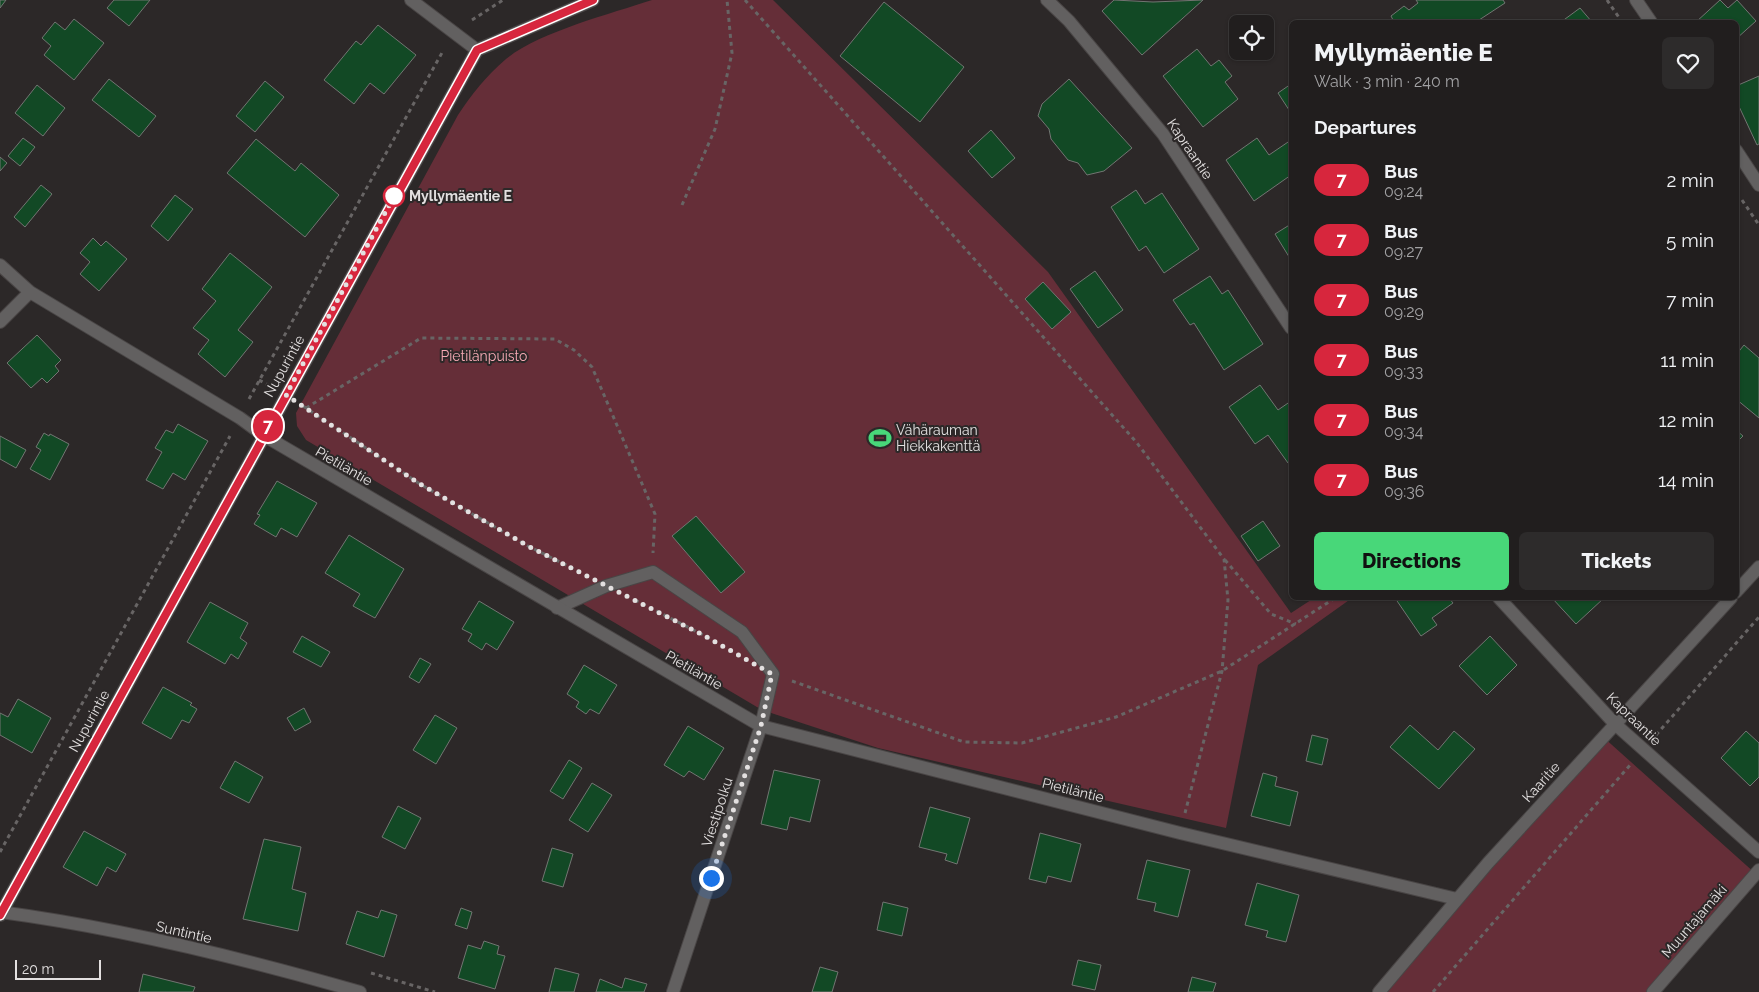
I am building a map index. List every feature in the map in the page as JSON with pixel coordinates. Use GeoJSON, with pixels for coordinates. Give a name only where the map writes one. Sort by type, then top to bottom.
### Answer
{"type":"FeatureCollection","features":[{"type":"Feature","properties":{"kind":"street"},"geometry":{"type":"LineString","coordinates":[[411,0],[477,50],[593,0]]}},
{"type":"Feature","properties":{"kind":"street","name":"Kapraantie"},"geometry":{"type":"LineString","coordinates":[[1047,0],[1069,21],[1163,134],[1289,325]]}},
{"type":"Feature","properties":{"kind":"street"},"geometry":{"type":"LineString","coordinates":[[1636,0],[1650,20]]}},
{"type":"Feature","properties":{"kind":"street","name":"Nupurintie"},"geometry":{"type":"LineString","coordinates":[[0,913],[477,50]]}},
{"type":"Feature","properties":{"kind":"street"},"geometry":{"type":"LineString","coordinates":[[1739,155],[1759,185]]}},
{"type":"Feature","properties":{"kind":"street","name":"Pietiläntie"},"geometry":{"type":"LineString","coordinates":[[0,265],[30,292],[240,418],[263,435],[761,726],[1180,833],[1457,899]]}},
{"type":"Feature","properties":{"kind":"street"},"geometry":{"type":"LineString","coordinates":[[0,322],[30,292]]}},
{"type":"Feature","properties":{"kind":"street"},"geometry":{"type":"LineString","coordinates":[[1739,589],[1759,567]]}},
{"type":"Feature","properties":{"kind":"street"},"geometry":{"type":"LineString","coordinates":[[557,608],[606,586],[652,572],[742,632],[772,674]]}},
{"type":"Feature","properties":{"kind":"street","name":"Kapraantie"},"geometry":{"type":"LineString","coordinates":[[1501,600],[1615,724],[1759,852]]}},
{"type":"Feature","properties":{"kind":"street","name":"Kaaritie"},"geometry":{"type":"LineString","coordinates":[[1379,992],[1457,899],[1729,600]]}},
{"type":"Feature","properties":{"kind":"street","name":"Viestipolku"},"geometry":{"type":"LineString","coordinates":[[673,992],[761,726],[772,674]]}},
{"type":"Feature","properties":{"kind":"street","name":"Muuntajamäki"},"geometry":{"type":"LineString","coordinates":[[1653,992],[1759,870]]}},
{"type":"Feature","properties":{"kind":"street","name":"Suntintie"},"geometry":{"type":"LineString","coordinates":[[0,913],[136,937],[292,972],[360,992]]}},
{"type":"Feature","properties":{"kind":"path"},"geometry":{"type":"LineString","coordinates":[[682,205],[715,129],[732,54],[727,0]]}},
{"type":"Feature","properties":{"kind":"path"},"geometry":{"type":"LineString","coordinates":[[745,0],[1137,444],[1224,559],[1271,614],[1297,624]]}},
{"type":"Feature","properties":{"kind":"path"},"geometry":{"type":"LineString","coordinates":[[1607,0],[1621,20]]}},
{"type":"Feature","properties":{"kind":"path"},"geometry":{"type":"LineString","coordinates":[[1741,198],[1759,225]]}},
{"type":"Feature","properties":{"kind":"path"},"geometry":{"type":"LineString","coordinates":[[306,408],[421,338],[555,339],[574,350],[592,367],[632,458],[654,514],[652,572]]}},
{"type":"Feature","properties":{"kind":"path"},"geometry":{"type":"LineString","coordinates":[[259,380],[286,395],[420,484],[528,546],[712,640]]}},
{"type":"Feature","properties":{"kind":"path"},"geometry":{"type":"LineString","coordinates":[[1180,833],[1222,671],[1228,600],[1224,559]]}},
{"type":"Feature","properties":{"kind":"path"},"geometry":{"type":"LineString","coordinates":[[772,674],[964,742],[1022,744],[1116,717],[1222,671],[1332,600]]}},
{"type":"Feature","properties":{"kind":"path"},"geometry":{"type":"LineString","coordinates":[[1433,992],[1759,617]]}},
{"type":"Feature","properties":{"kind":"green space","name":"Pietilänpuisto"},"geometry":{"type":"Polygon","coordinates":[[[652,0],[773,0],[1048,272],[1291,613],[1311,600],[1349,600],[1258,665],[1226,828],[878,748],[762,710],[306,440],[297,426],[296,413],[458,115],[492,72],[506,59],[537,40],[652,0]]]}},
{"type":"Feature","properties":{"kind":"green space"},"geometry":{"type":"Polygon","coordinates":[[[1602,736],[1756,874],[1652,992],[1383,992],[1602,736]]]}},
{"type":"Feature","properties":{"kind":"building"},"geometry":{"type":"Polygon","coordinates":[[[0,0],[6,0],[0,8],[0,0]]]}},
{"type":"Feature","properties":{"kind":"building"},"geometry":{"type":"Polygon","coordinates":[[[114,0],[150,0],[129,26],[107,8],[114,0]]]}},
{"type":"Feature","properties":{"kind":"building"},"geometry":{"type":"Polygon","coordinates":[[[1114,0],[1153,2],[1203,0],[1142,55],[1102,11],[1114,0]]]}},
{"type":"Feature","properties":{"kind":"building"},"geometry":{"type":"Polygon","coordinates":[[[1416,0],[1503,0],[1505,3],[1479,20],[1393,20],[1391,16],[1404,6],[1409,10],[1418,3],[1416,0]]]}},
{"type":"Feature","properties":{"kind":"building"},"geometry":{"type":"Polygon","coordinates":[[[1720,0],[1728,8],[1737,0],[1756,21],[1739,36],[1739,20],[1698,20],[1720,0]]]}},
{"type":"Feature","properties":{"kind":"building"},"geometry":{"type":"Polygon","coordinates":[[[884,2],[964,67],[920,122],[840,56],[884,2]]]}},
{"type":"Feature","properties":{"kind":"building"},"geometry":{"type":"Polygon","coordinates":[[[1580,8],[1590,20],[1564,20],[1580,8]]]}},
{"type":"Feature","properties":{"kind":"building"},"geometry":{"type":"Polygon","coordinates":[[[74,19],[104,43],[74,80],[44,55],[51,46],[42,38],[55,22],[65,30],[74,19]]]}},
{"type":"Feature","properties":{"kind":"building"},"geometry":{"type":"Polygon","coordinates":[[[378,25],[416,55],[384,94],[370,83],[354,104],[324,80],[356,41],[361,45],[378,25]]]}},
{"type":"Feature","properties":{"kind":"building"},"geometry":{"type":"Polygon","coordinates":[[[1197,49],[1211,66],[1219,60],[1232,76],[1225,82],[1238,99],[1203,127],[1163,76],[1197,49]]]}},
{"type":"Feature","properties":{"kind":"building"},"geometry":{"type":"Polygon","coordinates":[[[1759,76],[1759,144],[1757,145],[1739,106],[1739,85],[1759,76]]]}},
{"type":"Feature","properties":{"kind":"building"},"geometry":{"type":"Polygon","coordinates":[[[109,79],[156,116],[139,137],[92,100],[109,79]]]}},
{"type":"Feature","properties":{"kind":"building"},"geometry":{"type":"Polygon","coordinates":[[[1069,79],[1132,148],[1104,171],[1087,175],[1078,163],[1068,160],[1051,139],[1049,129],[1038,116],[1042,104],[1069,79]]]}},
{"type":"Feature","properties":{"kind":"building"},"geometry":{"type":"Polygon","coordinates":[[[265,81],[284,97],[255,132],[236,116],[265,81]]]}},
{"type":"Feature","properties":{"kind":"building"},"geometry":{"type":"Polygon","coordinates":[[[37,85],[65,108],[43,136],[15,113],[37,85]]]}},
{"type":"Feature","properties":{"kind":"building"},"geometry":{"type":"Polygon","coordinates":[[[1289,85],[1289,110],[1278,93],[1289,85]]]}},
{"type":"Feature","properties":{"kind":"building"},"geometry":{"type":"Polygon","coordinates":[[[991,130],[1015,158],[992,178],[968,151],[991,130]]]}},
{"type":"Feature","properties":{"kind":"building"},"geometry":{"type":"Polygon","coordinates":[[[23,138],[35,147],[20,166],[8,156],[23,138]]]}},
{"type":"Feature","properties":{"kind":"building"},"geometry":{"type":"Polygon","coordinates":[[[1257,138],[1269,155],[1289,141],[1289,176],[1254,201],[1226,160],[1257,138]]]}},
{"type":"Feature","properties":{"kind":"building"},"geometry":{"type":"Polygon","coordinates":[[[256,139],[295,171],[301,163],[339,195],[305,237],[227,173],[256,139]]]}},
{"type":"Feature","properties":{"kind":"building"},"geometry":{"type":"Polygon","coordinates":[[[0,157],[7,163],[0,171],[0,157]]]}},
{"type":"Feature","properties":{"kind":"building"},"geometry":{"type":"Polygon","coordinates":[[[41,185],[52,194],[25,227],[14,217],[41,185]]]}},
{"type":"Feature","properties":{"kind":"building"},"geometry":{"type":"Polygon","coordinates":[[[1136,190],[1145,204],[1162,193],[1199,249],[1164,273],[1146,246],[1139,251],[1111,207],[1136,190]]]}},
{"type":"Feature","properties":{"kind":"building"},"geometry":{"type":"Polygon","coordinates":[[[175,195],[193,209],[168,241],[151,226],[175,195]]]}},
{"type":"Feature","properties":{"kind":"building"},"geometry":{"type":"Polygon","coordinates":[[[1289,225],[1289,257],[1275,234],[1289,225]]]}},
{"type":"Feature","properties":{"kind":"building"},"geometry":{"type":"Polygon","coordinates":[[[93,238],[101,246],[106,241],[127,259],[99,291],[80,274],[90,262],[80,253],[93,238]]]}},
{"type":"Feature","properties":{"kind":"building"},"geometry":{"type":"Polygon","coordinates":[[[230,253],[272,287],[238,330],[253,342],[225,377],[198,354],[209,340],[193,328],[216,301],[202,289],[230,253]]]}},
{"type":"Feature","properties":{"kind":"building"},"geometry":{"type":"Polygon","coordinates":[[[1095,271],[1123,310],[1098,328],[1070,289],[1095,271]]]}},
{"type":"Feature","properties":{"kind":"building"},"geometry":{"type":"Polygon","coordinates":[[[1210,276],[1222,294],[1228,290],[1263,344],[1224,370],[1194,323],[1190,325],[1173,300],[1210,276]]]}},
{"type":"Feature","properties":{"kind":"building"},"geometry":{"type":"Polygon","coordinates":[[[1043,282],[1071,312],[1052,329],[1025,299],[1043,282]]]}},
{"type":"Feature","properties":{"kind":"building"},"geometry":{"type":"Polygon","coordinates":[[[37,335],[61,360],[55,366],[59,371],[47,383],[42,378],[31,388],[7,363],[37,335]]]}},
{"type":"Feature","properties":{"kind":"building"},"geometry":{"type":"Polygon","coordinates":[[[1744,345],[1759,358],[1759,418],[1739,401],[1739,351],[1744,345]]]}},
{"type":"Feature","properties":{"kind":"building"},"geometry":{"type":"Polygon","coordinates":[[[1260,385],[1278,410],[1289,402],[1289,462],[1268,435],[1255,444],[1229,407],[1260,385]]]}},
{"type":"Feature","properties":{"kind":"building"},"geometry":{"type":"Polygon","coordinates":[[[178,424],[208,441],[185,480],[173,473],[163,489],[146,480],[162,452],[155,448],[166,430],[173,433],[178,424]]]}},
{"type":"Feature","properties":{"kind":"building"},"geometry":{"type":"Polygon","coordinates":[[[44,433],[49,436],[50,434],[69,444],[50,480],[30,469],[41,450],[36,447],[44,433]]]}},
{"type":"Feature","properties":{"kind":"building"},"geometry":{"type":"Polygon","coordinates":[[[0,436],[26,450],[16,468],[0,459],[0,436]]]}},
{"type":"Feature","properties":{"kind":"building"},"geometry":{"type":"Polygon","coordinates":[[[277,481],[317,503],[297,537],[281,528],[276,537],[254,524],[260,515],[257,514],[277,481]]]}},
{"type":"Feature","properties":{"kind":"building"},"geometry":{"type":"Polygon","coordinates":[[[696,516],[745,572],[721,593],[672,536],[696,516]]]}},
{"type":"Feature","properties":{"kind":"building"},"geometry":{"type":"Polygon","coordinates":[[[1263,521],[1280,546],[1258,561],[1241,536],[1263,521]]]}},
{"type":"Feature","properties":{"kind":"building"},"geometry":{"type":"Polygon","coordinates":[[[349,535],[404,569],[375,618],[353,606],[360,594],[325,573],[349,535]]]}},
{"type":"Feature","properties":{"kind":"building"},"geometry":{"type":"Polygon","coordinates":[[[1396,600],[1451,600],[1453,603],[1432,618],[1437,625],[1421,636],[1396,600]]]}},
{"type":"Feature","properties":{"kind":"building"},"geometry":{"type":"Polygon","coordinates":[[[1554,600],[1602,600],[1576,624],[1554,600]]]}},
{"type":"Feature","properties":{"kind":"building"},"geometry":{"type":"Polygon","coordinates":[[[479,601],[514,622],[497,650],[486,643],[482,650],[468,641],[472,634],[462,629],[479,601]]]}},
{"type":"Feature","properties":{"kind":"building"},"geometry":{"type":"Polygon","coordinates":[[[210,602],[248,623],[240,638],[247,643],[238,659],[231,654],[225,664],[187,642],[210,602]]]}},
{"type":"Feature","properties":{"kind":"building"},"geometry":{"type":"Polygon","coordinates":[[[302,636],[330,652],[321,667],[293,652],[302,636]]]}},
{"type":"Feature","properties":{"kind":"building"},"geometry":{"type":"Polygon","coordinates":[[[1490,636],[1517,665],[1487,695],[1459,666],[1490,636]]]}},
{"type":"Feature","properties":{"kind":"building"},"geometry":{"type":"Polygon","coordinates":[[[420,658],[431,664],[419,683],[409,677],[420,658]]]}},
{"type":"Feature","properties":{"kind":"building"},"geometry":{"type":"Polygon","coordinates":[[[584,665],[617,685],[599,714],[590,709],[586,714],[576,707],[579,702],[567,694],[584,665]]]}},
{"type":"Feature","properties":{"kind":"building"},"geometry":{"type":"Polygon","coordinates":[[[163,687],[192,703],[190,705],[197,709],[189,723],[182,720],[171,739],[142,723],[163,687]]]}},
{"type":"Feature","properties":{"kind":"building"},"geometry":{"type":"Polygon","coordinates":[[[18,699],[51,718],[32,753],[0,735],[0,713],[8,717],[18,699]]]}},
{"type":"Feature","properties":{"kind":"building"},"geometry":{"type":"Polygon","coordinates":[[[304,708],[311,722],[295,731],[287,718],[304,708]]]}},
{"type":"Feature","properties":{"kind":"building"},"geometry":{"type":"Polygon","coordinates":[[[435,715],[457,728],[436,764],[413,750],[435,715]]]}},
{"type":"Feature","properties":{"kind":"building"},"geometry":{"type":"Polygon","coordinates":[[[1410,725],[1438,750],[1454,731],[1475,749],[1439,789],[1390,747],[1410,725]]]}},
{"type":"Feature","properties":{"kind":"building"},"geometry":{"type":"Polygon","coordinates":[[[688,726],[724,748],[704,780],[689,771],[684,777],[664,765],[688,726]]]}},
{"type":"Feature","properties":{"kind":"building"},"geometry":{"type":"Polygon","coordinates":[[[1746,731],[1759,743],[1759,777],[1750,786],[1721,758],[1746,731]]]}},
{"type":"Feature","properties":{"kind":"building"},"geometry":{"type":"Polygon","coordinates":[[[1312,735],[1328,739],[1322,765],[1306,761],[1312,735]]]}},
{"type":"Feature","properties":{"kind":"building"},"geometry":{"type":"Polygon","coordinates":[[[569,760],[582,768],[563,799],[550,791],[569,760]]]}},
{"type":"Feature","properties":{"kind":"building"},"geometry":{"type":"Polygon","coordinates":[[[235,761],[263,777],[249,803],[220,788],[235,761]]]}},
{"type":"Feature","properties":{"kind":"building"},"geometry":{"type":"Polygon","coordinates":[[[774,770],[820,780],[810,822],[790,817],[787,830],[761,824],[774,770]]]}},
{"type":"Feature","properties":{"kind":"building"},"geometry":{"type":"Polygon","coordinates":[[[1263,773],[1277,777],[1275,786],[1298,792],[1290,826],[1251,816],[1263,773]]]}},
{"type":"Feature","properties":{"kind":"building"},"geometry":{"type":"Polygon","coordinates":[[[592,783],[612,795],[588,832],[569,820],[592,783]]]}},
{"type":"Feature","properties":{"kind":"building"},"geometry":{"type":"Polygon","coordinates":[[[398,806],[421,818],[405,849],[382,837],[398,806]]]}},
{"type":"Feature","properties":{"kind":"building"},"geometry":{"type":"Polygon","coordinates":[[[930,807],[970,818],[957,864],[945,860],[947,854],[919,847],[930,807]]]}},
{"type":"Feature","properties":{"kind":"building"},"geometry":{"type":"Polygon","coordinates":[[[84,831],[126,854],[116,872],[107,867],[97,886],[63,867],[84,831]]]}},
{"type":"Feature","properties":{"kind":"building"},"geometry":{"type":"Polygon","coordinates":[[[1040,833],[1081,844],[1071,882],[1048,876],[1046,883],[1029,879],[1040,833]]]}},
{"type":"Feature","properties":{"kind":"building"},"geometry":{"type":"Polygon","coordinates":[[[264,839],[301,847],[292,889],[306,893],[298,931],[243,919],[264,839]]]}},
{"type":"Feature","properties":{"kind":"building"},"geometry":{"type":"Polygon","coordinates":[[[552,848],[573,854],[563,887],[542,881],[552,848]]]}},
{"type":"Feature","properties":{"kind":"building"},"geometry":{"type":"Polygon","coordinates":[[[1147,860],[1190,870],[1178,917],[1154,911],[1156,903],[1137,899],[1147,860]]]}},
{"type":"Feature","properties":{"kind":"building"},"geometry":{"type":"Polygon","coordinates":[[[1257,883],[1299,895],[1286,942],[1266,937],[1268,931],[1245,925],[1257,883]]]}},
{"type":"Feature","properties":{"kind":"building"},"geometry":{"type":"Polygon","coordinates":[[[883,902],[908,908],[902,936],[877,930],[883,902]]]}},
{"type":"Feature","properties":{"kind":"building"},"geometry":{"type":"Polygon","coordinates":[[[461,908],[472,912],[467,929],[455,925],[461,908]]]}},
{"type":"Feature","properties":{"kind":"building"},"geometry":{"type":"Polygon","coordinates":[[[381,910],[397,915],[384,957],[346,944],[357,911],[378,918],[381,910]]]}},
{"type":"Feature","properties":{"kind":"building"},"geometry":{"type":"Polygon","coordinates":[[[484,941],[499,946],[497,954],[505,956],[495,989],[458,978],[468,945],[481,949],[484,941]]]}},
{"type":"Feature","properties":{"kind":"building"},"geometry":{"type":"Polygon","coordinates":[[[1078,960],[1101,965],[1095,990],[1072,985],[1078,960]]]}},
{"type":"Feature","properties":{"kind":"building"},"geometry":{"type":"Polygon","coordinates":[[[820,967],[838,972],[832,992],[812,992],[820,967]]]}},
{"type":"Feature","properties":{"kind":"building"},"geometry":{"type":"Polygon","coordinates":[[[555,968],[579,974],[574,992],[549,992],[555,968]]]}},
{"type":"Feature","properties":{"kind":"building"},"geometry":{"type":"Polygon","coordinates":[[[143,974],[195,987],[193,992],[139,992],[143,974]]]}},
{"type":"Feature","properties":{"kind":"building"},"geometry":{"type":"Polygon","coordinates":[[[1192,977],[1216,983],[1213,992],[1188,992],[1192,977]]]}},
{"type":"Feature","properties":{"kind":"building"},"geometry":{"type":"Polygon","coordinates":[[[625,978],[647,984],[644,992],[596,992],[600,979],[622,988],[625,978]]]}},
{"type":"Feature","properties":{"kind":"bus line","name":"7"},"geometry":{"type":"LineString","coordinates":[[0,915],[426,138],[477,50],[563,11],[593,0]]}},
{"type":"Feature","properties":{"kind":"place","name":"Myllymäentie E"},"geometry":{"type":"Point","coordinates":[394,196]}},
{"type":"Feature","properties":{"kind":"place","name":"Vähärauman Hiekkakenttä"},"geometry":{"type":"Point","coordinates":[880,438]}},
{"type":"Feature","properties":{"kind":"route"},"geometry":{"type":"LineString","coordinates":[[394,196],[398,189],[286,395],[420,484],[528,546],[703,635],[772,674],[761,726],[711,878]]}}]}
